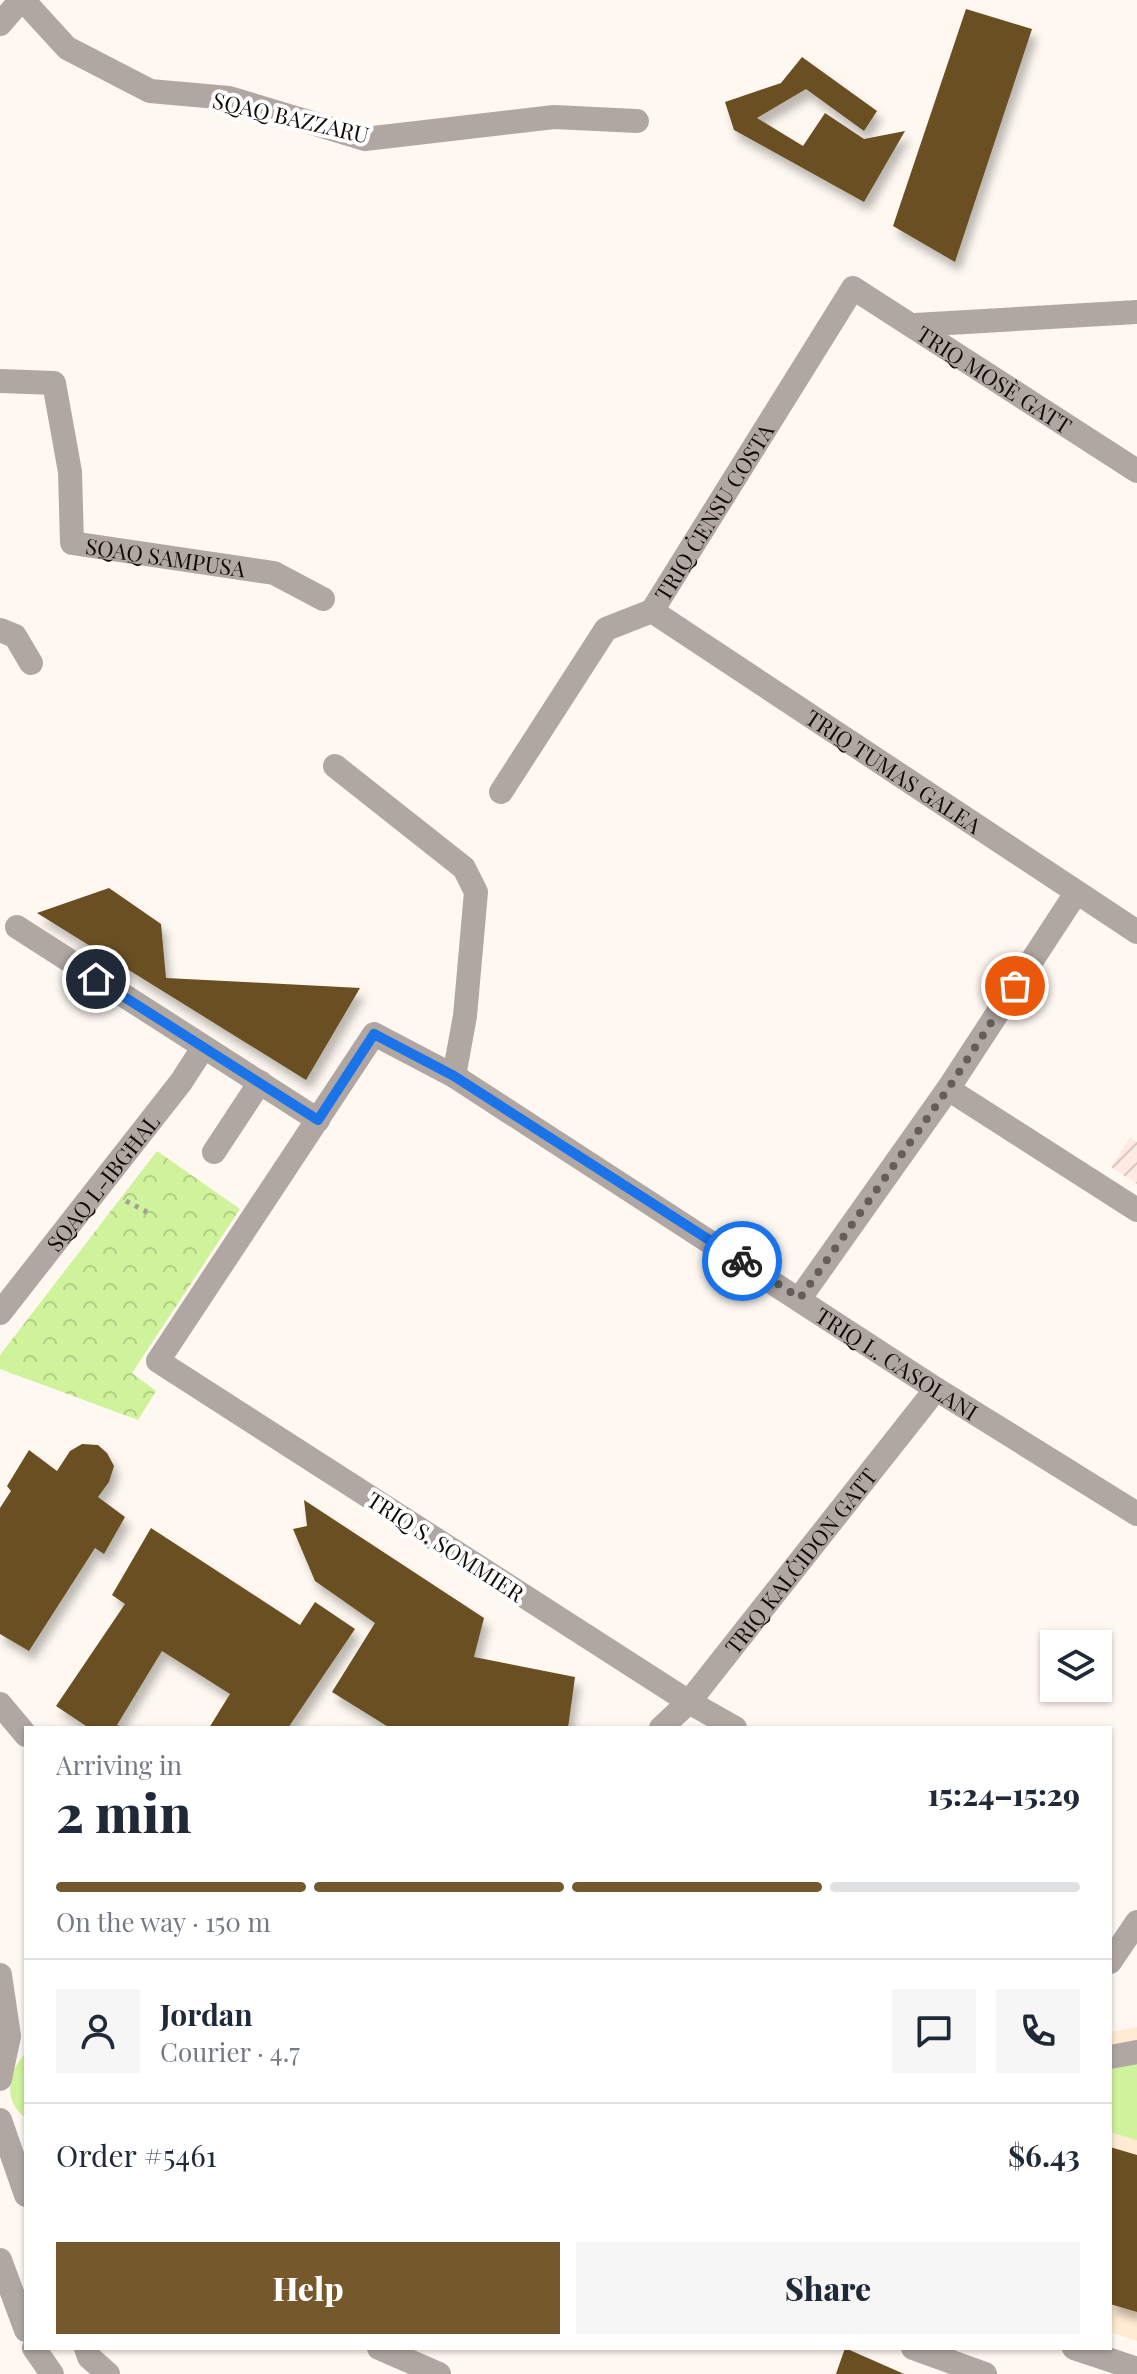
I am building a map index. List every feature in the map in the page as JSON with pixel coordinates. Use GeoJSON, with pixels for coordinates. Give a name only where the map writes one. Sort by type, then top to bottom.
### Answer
{"type":"FeatureCollection","features":[{"type":"Feature","properties":{"kind":"street"},"geometry":{"type":"LineString","coordinates":[[0,24],[22,0]]}},
{"type":"Feature","properties":{"kind":"street","name":"SQAQ BAZZARU"},"geometry":{"type":"LineString","coordinates":[[22,0],[67,48],[150,91],[229,98],[365,139],[554,117],[637,121]]}},
{"type":"Feature","properties":{"kind":"street","name":"TRIQ MOSÈ GATT"},"geometry":{"type":"LineString","coordinates":[[853,288],[915,325],[1137,471]]}},
{"type":"Feature","properties":{"kind":"street","name":"TRIQ ĊENSU COSTA"},"geometry":{"type":"LineString","coordinates":[[501,792],[606,629],[652,611],[853,288]]}},
{"type":"Feature","properties":{"kind":"street"},"geometry":{"type":"LineString","coordinates":[[915,325],[1132,312]]}},
{"type":"Feature","properties":{"kind":"street","name":"SQAQ SAMPUSA"},"geometry":{"type":"LineString","coordinates":[[0,381],[54,383],[70,472],[72,543],[274,573],[323,599]]}},
{"type":"Feature","properties":{"kind":"street","name":"TRIQ TUMAS GALEA"},"geometry":{"type":"LineString","coordinates":[[652,611],[1137,932]]}},
{"type":"Feature","properties":{"kind":"street"},"geometry":{"type":"LineString","coordinates":[[0,630],[15,636],[31,663]]}},
{"type":"Feature","properties":{"kind":"street"},"geometry":{"type":"LineString","coordinates":[[335,766],[464,868],[476,892],[465,1016],[454,1076]]}},
{"type":"Feature","properties":{"kind":"street"},"geometry":{"type":"LineString","coordinates":[[800,1298],[948,1089],[1076,893]]}},
{"type":"Feature","properties":{"kind":"street"},"geometry":{"type":"LineString","coordinates":[[17,927],[318,1120]]}},
{"type":"Feature","properties":{"kind":"street","name":"TRIQ L. CASOLANI"},"geometry":{"type":"LineString","coordinates":[[318,1120],[374,1034],[454,1076],[936,1389],[1137,1514]]}},
{"type":"Feature","properties":{"kind":"street","name":"SQAQ L-IBGĦAL"},"geometry":{"type":"LineString","coordinates":[[0,1313],[181,1082],[203,1048]]}},
{"type":"Feature","properties":{"kind":"street"},"geometry":{"type":"LineString","coordinates":[[214,1152],[260,1082]]}},
{"type":"Feature","properties":{"kind":"street"},"geometry":{"type":"LineString","coordinates":[[948,1089],[1137,1210]]}},
{"type":"Feature","properties":{"kind":"street","name":"TRIQ S. SOMMIER"},"geometry":{"type":"LineString","coordinates":[[318,1120],[158,1361],[689,1702],[731,1726]]}},
{"type":"Feature","properties":{"kind":"street","name":"TRIQ KALĊIDON GATT"},"geometry":{"type":"LineString","coordinates":[[663,1726],[689,1702],[936,1389]]}},
{"type":"Feature","properties":{"kind":"street"},"geometry":{"type":"LineString","coordinates":[[0,1704],[24,1733]]}},
{"type":"Feature","properties":{"kind":"street"},"geometry":{"type":"LineString","coordinates":[[1112,1959],[1137,1922]]}},
{"type":"Feature","properties":{"kind":"street"},"geometry":{"type":"LineString","coordinates":[[0,1975],[9,2036],[1,2067]]}},
{"type":"Feature","properties":{"kind":"street"},"geometry":{"type":"LineString","coordinates":[[1112,2057],[1137,2052]]}},
{"type":"Feature","properties":{"kind":"street"},"geometry":{"type":"LineString","coordinates":[[0,2120],[24,2189]]}},
{"type":"Feature","properties":{"kind":"street"},"geometry":{"type":"LineString","coordinates":[[0,2260],[24,2325]]}},
{"type":"Feature","properties":{"kind":"street"},"geometry":{"type":"LineString","coordinates":[[35,2350],[52,2374]]}},
{"type":"Feature","properties":{"kind":"street"},"geometry":{"type":"LineString","coordinates":[[87,2350],[89,2357],[108,2374]]}},
{"type":"Feature","properties":{"kind":"street"},"geometry":{"type":"LineString","coordinates":[[384,2350],[439,2374]]}},
{"type":"Feature","properties":{"kind":"street"},"geometry":{"type":"LineString","coordinates":[[919,2350],[985,2374]]}},
{"type":"Feature","properties":{"kind":"street"},"geometry":{"type":"LineString","coordinates":[[1080,2350],[1137,2369]]}},
{"type":"Feature","properties":{"kind":"shaded area"},"geometry":{"type":"Polygon","coordinates":[[[1130,1137],[1137,1142],[1137,1184],[1111,1167],[1130,1137]]]}},
{"type":"Feature","properties":{"kind":"shaded area"},"geometry":{"type":"Polygon","coordinates":[[[1137,2027],[1137,2341],[1112,2333],[1112,2032],[1137,2027]]]}},
{"type":"Feature","properties":{"kind":"green space"},"geometry":{"type":"Polygon","coordinates":[[[157,1151],[240,1209],[132,1373],[156,1391],[138,1420],[0,1369],[0,1355],[157,1151]]]}},
{"type":"Feature","properties":{"kind":"green space"},"geometry":{"type":"Polygon","coordinates":[[[24,2055],[24,2116],[13,2103],[10,2086],[24,2055]]]}},
{"type":"Feature","properties":{"kind":"green space"},"geometry":{"type":"Polygon","coordinates":[[[1137,2063],[1137,2140],[1112,2133],[1112,2069],[1137,2063]]]}},
{"type":"Feature","properties":{"kind":"building"},"geometry":{"type":"Polygon","coordinates":[[[966,9],[1032,29],[955,262],[893,226],[966,9]]]}},
{"type":"Feature","properties":{"kind":"building"},"geometry":{"type":"Polygon","coordinates":[[[802,57],[877,111],[864,131],[806,89],[757,118],[803,146],[825,113],[864,139],[905,131],[864,202],[734,130],[725,102],[781,83],[802,57]]]}},
{"type":"Feature","properties":{"kind":"building"},"geometry":{"type":"Polygon","coordinates":[[[109,888],[161,924],[166,978],[360,988],[306,1080],[37,913],[109,888]]]}},
{"type":"Feature","properties":{"kind":"building"},"geometry":{"type":"Polygon","coordinates":[[[82,1444],[98,1445],[107,1453],[114,1466],[109,1482],[98,1497],[125,1517],[104,1554],[95,1548],[29,1651],[0,1634],[0,1508],[11,1491],[7,1486],[29,1450],[57,1471],[70,1451],[82,1444]]]}},
{"type":"Feature","properties":{"kind":"building"},"geometry":{"type":"Polygon","coordinates":[[[304,1500],[484,1618],[474,1657],[575,1677],[568,1726],[387,1726],[332,1692],[375,1623],[315,1581],[293,1529],[307,1526],[304,1500]]]}},
{"type":"Feature","properties":{"kind":"building"},"geometry":{"type":"Polygon","coordinates":[[[151,1528],[300,1625],[315,1602],[355,1629],[289,1726],[210,1726],[230,1694],[162,1651],[119,1726],[86,1726],[56,1706],[125,1604],[112,1595],[151,1528]]]}},
{"type":"Feature","properties":{"kind":"building"},"geometry":{"type":"Polygon","coordinates":[[[1112,2148],[1137,2155],[1137,2312],[1112,2305],[1112,2148]]]}},
{"type":"Feature","properties":{"kind":"building"},"geometry":{"type":"Polygon","coordinates":[[[844,2350],[850,2350],[904,2374],[836,2374],[844,2350]]]}},
{"type":"Feature","properties":{"kind":"way so far"},"geometry":{"type":"LineString","coordinates":[[742,1261],[800,1298],[948,1089],[1015,986]]}},
{"type":"Feature","properties":{"kind":"route"},"geometry":{"type":"LineString","coordinates":[[96,979],[318,1120],[374,1034],[454,1076],[742,1261]]}}]}
